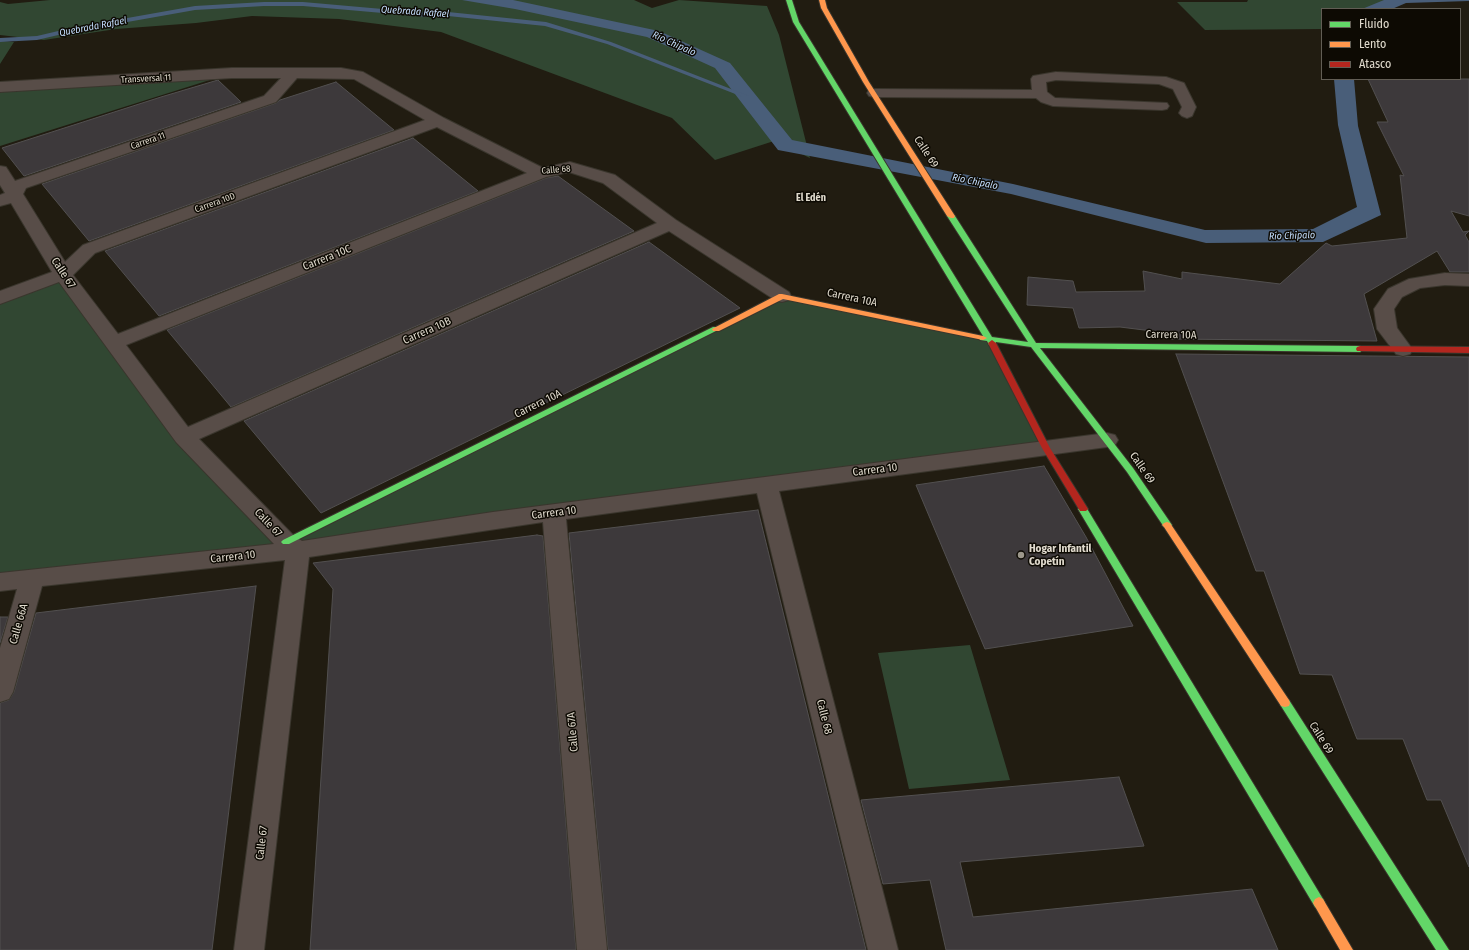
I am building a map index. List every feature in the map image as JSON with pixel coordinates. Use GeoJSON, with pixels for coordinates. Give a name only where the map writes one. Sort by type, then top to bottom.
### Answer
{"type":"FeatureCollection","features":[{"type":"Feature","properties":{"kind":"street"},"geometry":{"type":"LineString","coordinates":[[789,0],[796,22],[990,339],[1046,448],[1347,950]]}},
{"type":"Feature","properties":{"kind":"street","name":"Calle 69"},"geometry":{"type":"LineString","coordinates":[[822,0],[824,8],[874,93],[1034,346],[1130,470],[1270,679],[1443,950]]}},
{"type":"Feature","properties":{"kind":"street","name":"Transversal 11"},"geometry":{"type":"LineString","coordinates":[[0,88],[232,73],[292,74]]}},
{"type":"Feature","properties":{"kind":"street","name":"Calle 68"},"geometry":{"type":"LineString","coordinates":[[292,74],[341,73],[358,75],[438,121],[541,173],[570,167],[610,179],[670,224],[782,296]]}},
{"type":"Feature","properties":{"kind":"street","name":"Carrera 11"},"geometry":{"type":"LineString","coordinates":[[7,199],[20,185],[270,99],[292,74]]}},
{"type":"Feature","properties":{"kind":"street","name":"Carrera 10D"},"geometry":{"type":"LineString","coordinates":[[0,298],[62,274],[89,249],[438,121]]}},
{"type":"Feature","properties":{"kind":"street","name":"Calle 67"},"geometry":{"type":"LineString","coordinates":[[0,171],[7,199],[184,437],[292,546],[249,950]]}},
{"type":"Feature","properties":{"kind":"street","name":"Carrera 10C"},"geometry":{"type":"LineString","coordinates":[[114,343],[541,173]]}},
{"type":"Feature","properties":{"kind":"street","name":"Carrera 10B"},"geometry":{"type":"LineString","coordinates":[[184,437],[670,224]]}},
{"type":"Feature","properties":{"kind":"street"},"geometry":{"type":"LineString","coordinates":[[1403,350],[1387,329],[1384,309],[1395,293],[1416,283],[1445,279],[1469,280]]}},
{"type":"Feature","properties":{"kind":"street","name":"Carrera 10A"},"geometry":{"type":"LineString","coordinates":[[292,546],[782,296],[990,339],[1034,346],[1469,350]]}},
{"type":"Feature","properties":{"kind":"street","name":"Carrera 10"},"geometry":{"type":"LineString","coordinates":[[0,582],[554,513],[1107,440]]}},
{"type":"Feature","properties":{"kind":"street","name":"Calle 68"},"geometry":{"type":"LineString","coordinates":[[766,484],[882,950]]}},
{"type":"Feature","properties":{"kind":"street","name":"Calle 67A"},"geometry":{"type":"LineString","coordinates":[[554,513],[592,950]]}},
{"type":"Feature","properties":{"kind":"street","name":"Calle 66A"},"geometry":{"type":"LineString","coordinates":[[0,692],[32,579]]}},
{"type":"Feature","properties":{"kind":"lane"},"geometry":{"type":"LineString","coordinates":[[1040,94],[1038,79],[1045,77],[1056,76],[1161,80],[1179,86],[1189,107],[1188,113]]}},
{"type":"Feature","properties":{"kind":"lane"},"geometry":{"type":"LineString","coordinates":[[874,93],[1040,94],[1053,102],[1162,106]]}},
{"type":"Feature","properties":{"kind":"green space"},"geometry":{"type":"Polygon","coordinates":[[[50,0],[634,0],[652,8],[679,0],[767,6],[779,35],[810,158],[774,141],[715,160],[672,118],[441,32],[339,19],[252,16],[196,23],[116,29],[44,40],[0,35],[0,2],[8,4],[50,0]]]}},
{"type":"Feature","properties":{"kind":"green space"},"geometry":{"type":"Polygon","coordinates":[[[1248,0],[1392,0],[1379,8],[1321,8],[1321,29],[1205,30],[1177,2],[1247,2],[1248,0]]]}},
{"type":"Feature","properties":{"kind":"green space"},"geometry":{"type":"Polygon","coordinates":[[[0,41],[14,42],[0,64],[0,41]]]}},
{"type":"Feature","properties":{"kind":"green space"},"geometry":{"type":"Polygon","coordinates":[[[232,73],[0,146],[0,87],[232,73]]]}},
{"type":"Feature","properties":{"kind":"green space"},"geometry":{"type":"Polygon","coordinates":[[[63,274],[114,343],[286,542],[782,296],[990,339],[1046,448],[0,582],[0,298],[63,274]]]}},
{"type":"Feature","properties":{"kind":"green space"},"geometry":{"type":"Polygon","coordinates":[[[970,645],[1010,780],[909,789],[878,653],[970,645]]]}},
{"type":"Feature","properties":{"kind":"water","name":"Río Chipalo"},"geometry":{"type":"Polygon","coordinates":[[[462,0],[513,0],[659,31],[730,63],[792,140],[1013,184],[1205,230],[1313,229],[1357,207],[1338,125],[1334,80],[1354,80],[1358,126],[1381,215],[1323,242],[1206,243],[1011,194],[778,150],[715,68],[647,37],[515,9],[462,0]]]}},
{"type":"Feature","properties":{"kind":"water"},"geometry":{"type":"Polygon","coordinates":[[[1384,0],[1469,0],[1406,3],[1394,8],[1364,8],[1384,0]]]}},
{"type":"Feature","properties":{"kind":"building"},"geometry":{"type":"Polygon","coordinates":[[[1469,79],[1469,216],[1451,211],[1463,232],[1469,231],[1465,235],[1469,242],[1469,272],[1450,272],[1437,251],[1364,294],[1377,341],[1171,339],[1168,333],[1120,327],[1079,328],[1073,308],[1027,305],[1028,277],[1073,281],[1076,292],[1145,291],[1143,271],[1182,279],[1182,272],[1280,284],[1326,243],[1332,246],[1407,238],[1400,175],[1404,176],[1377,122],[1388,122],[1368,80],[1469,79]]]}},
{"type":"Feature","properties":{"kind":"building"},"geometry":{"type":"Polygon","coordinates":[[[218,80],[241,102],[24,176],[2,148],[161,97],[218,80]]]}},
{"type":"Feature","properties":{"kind":"building"},"geometry":{"type":"Polygon","coordinates":[[[336,82],[394,130],[89,241],[42,184],[276,103],[280,100],[336,82]]]}},
{"type":"Feature","properties":{"kind":"building"},"geometry":{"type":"Polygon","coordinates":[[[413,138],[478,191],[159,316],[105,251],[413,138]]]}},
{"type":"Feature","properties":{"kind":"building"},"geometry":{"type":"Polygon","coordinates":[[[558,176],[634,231],[231,407],[167,330],[546,178],[558,176]]]}},
{"type":"Feature","properties":{"kind":"building"},"geometry":{"type":"Polygon","coordinates":[[[649,242],[740,308],[321,513],[244,421],[649,242]]]}},
{"type":"Feature","properties":{"kind":"building"},"geometry":{"type":"Polygon","coordinates":[[[1176,354],[1469,357],[1469,867],[1441,800],[1427,800],[1403,739],[1357,739],[1332,675],[1300,674],[1264,571],[1256,571],[1176,354]]]}},
{"type":"Feature","properties":{"kind":"building","name":"Hogar Infantil Copetín"},"geometry":{"type":"Polygon","coordinates":[[[1044,466],[1086,537],[1133,626],[985,649],[916,485],[1044,466]]]}},
{"type":"Feature","properties":{"kind":"building"},"geometry":{"type":"Polygon","coordinates":[[[758,510],[866,950],[608,950],[569,533],[758,510]]]}},
{"type":"Feature","properties":{"kind":"building"},"geometry":{"type":"Polygon","coordinates":[[[537,535],[543,536],[576,950],[310,950],[333,589],[313,563],[537,535]]]}},
{"type":"Feature","properties":{"kind":"building"},"geometry":{"type":"Polygon","coordinates":[[[256,586],[212,950],[0,950],[0,703],[9,700],[14,692],[36,613],[256,586]]]}},
{"type":"Feature","properties":{"kind":"building"},"geometry":{"type":"Polygon","coordinates":[[[0,617],[8,617],[0,643],[0,617]]]}},
{"type":"Feature","properties":{"kind":"building"},"geometry":{"type":"Polygon","coordinates":[[[1119,777],[1144,846],[960,862],[973,917],[1252,889],[1278,950],[946,950],[930,880],[883,884],[861,800],[1119,777]]]}},
{"type":"Feature","properties":{"kind":"waterway","name":"Quebrada Rafael"},"geometry":{"type":"LineString","coordinates":[[0,40],[37,38],[71,30],[195,8],[264,4],[303,4],[428,15],[448,14],[546,24],[609,43],[745,96]]}},
{"type":"Feature","properties":{"kind":"traffic: fast"},"geometry":{"type":"LineString","coordinates":[[789,0],[796,22],[992,343]]}},
{"type":"Feature","properties":{"kind":"traffic: fast"},"geometry":{"type":"LineString","coordinates":[[951,216],[1034,345],[1130,470],[1167,525]]}},
{"type":"Feature","properties":{"kind":"traffic: fast"},"geometry":{"type":"LineString","coordinates":[[286,542],[716,329]]}},
{"type":"Feature","properties":{"kind":"traffic: fast"},"geometry":{"type":"LineString","coordinates":[[983,338],[1034,345],[1360,349]]}},
{"type":"Feature","properties":{"kind":"traffic: fast"},"geometry":{"type":"LineString","coordinates":[[1083,509],[1319,903]]}},
{"type":"Feature","properties":{"kind":"traffic: fast"},"geometry":{"type":"LineString","coordinates":[[1285,703],[1443,950]]}},
{"type":"Feature","properties":{"kind":"traffic: slow"},"geometry":{"type":"LineString","coordinates":[[822,0],[824,8],[866,82],[951,216]]}},
{"type":"Feature","properties":{"kind":"traffic: slow"},"geometry":{"type":"LineString","coordinates":[[716,329],[782,296],[983,338]]}},
{"type":"Feature","properties":{"kind":"traffic: slow"},"geometry":{"type":"LineString","coordinates":[[1167,525],[1285,703]]}},
{"type":"Feature","properties":{"kind":"traffic: slow"},"geometry":{"type":"LineString","coordinates":[[1319,903],[1347,950]]}},
{"type":"Feature","properties":{"kind":"traffic: jam"},"geometry":{"type":"LineString","coordinates":[[992,343],[1046,448],[1083,509]]}},
{"type":"Feature","properties":{"kind":"traffic: jam"},"geometry":{"type":"LineString","coordinates":[[1360,349],[1469,350]]}},
{"type":"Feature","properties":{"kind":"place","name":"Hogar Infantil Copetín"},"geometry":{"type":"Point","coordinates":[1021,555]}},
{"type":"Feature","properties":{"kind":"district","name":"El Edén"},"geometry":{"type":"Point","coordinates":[811,198]}}]}
